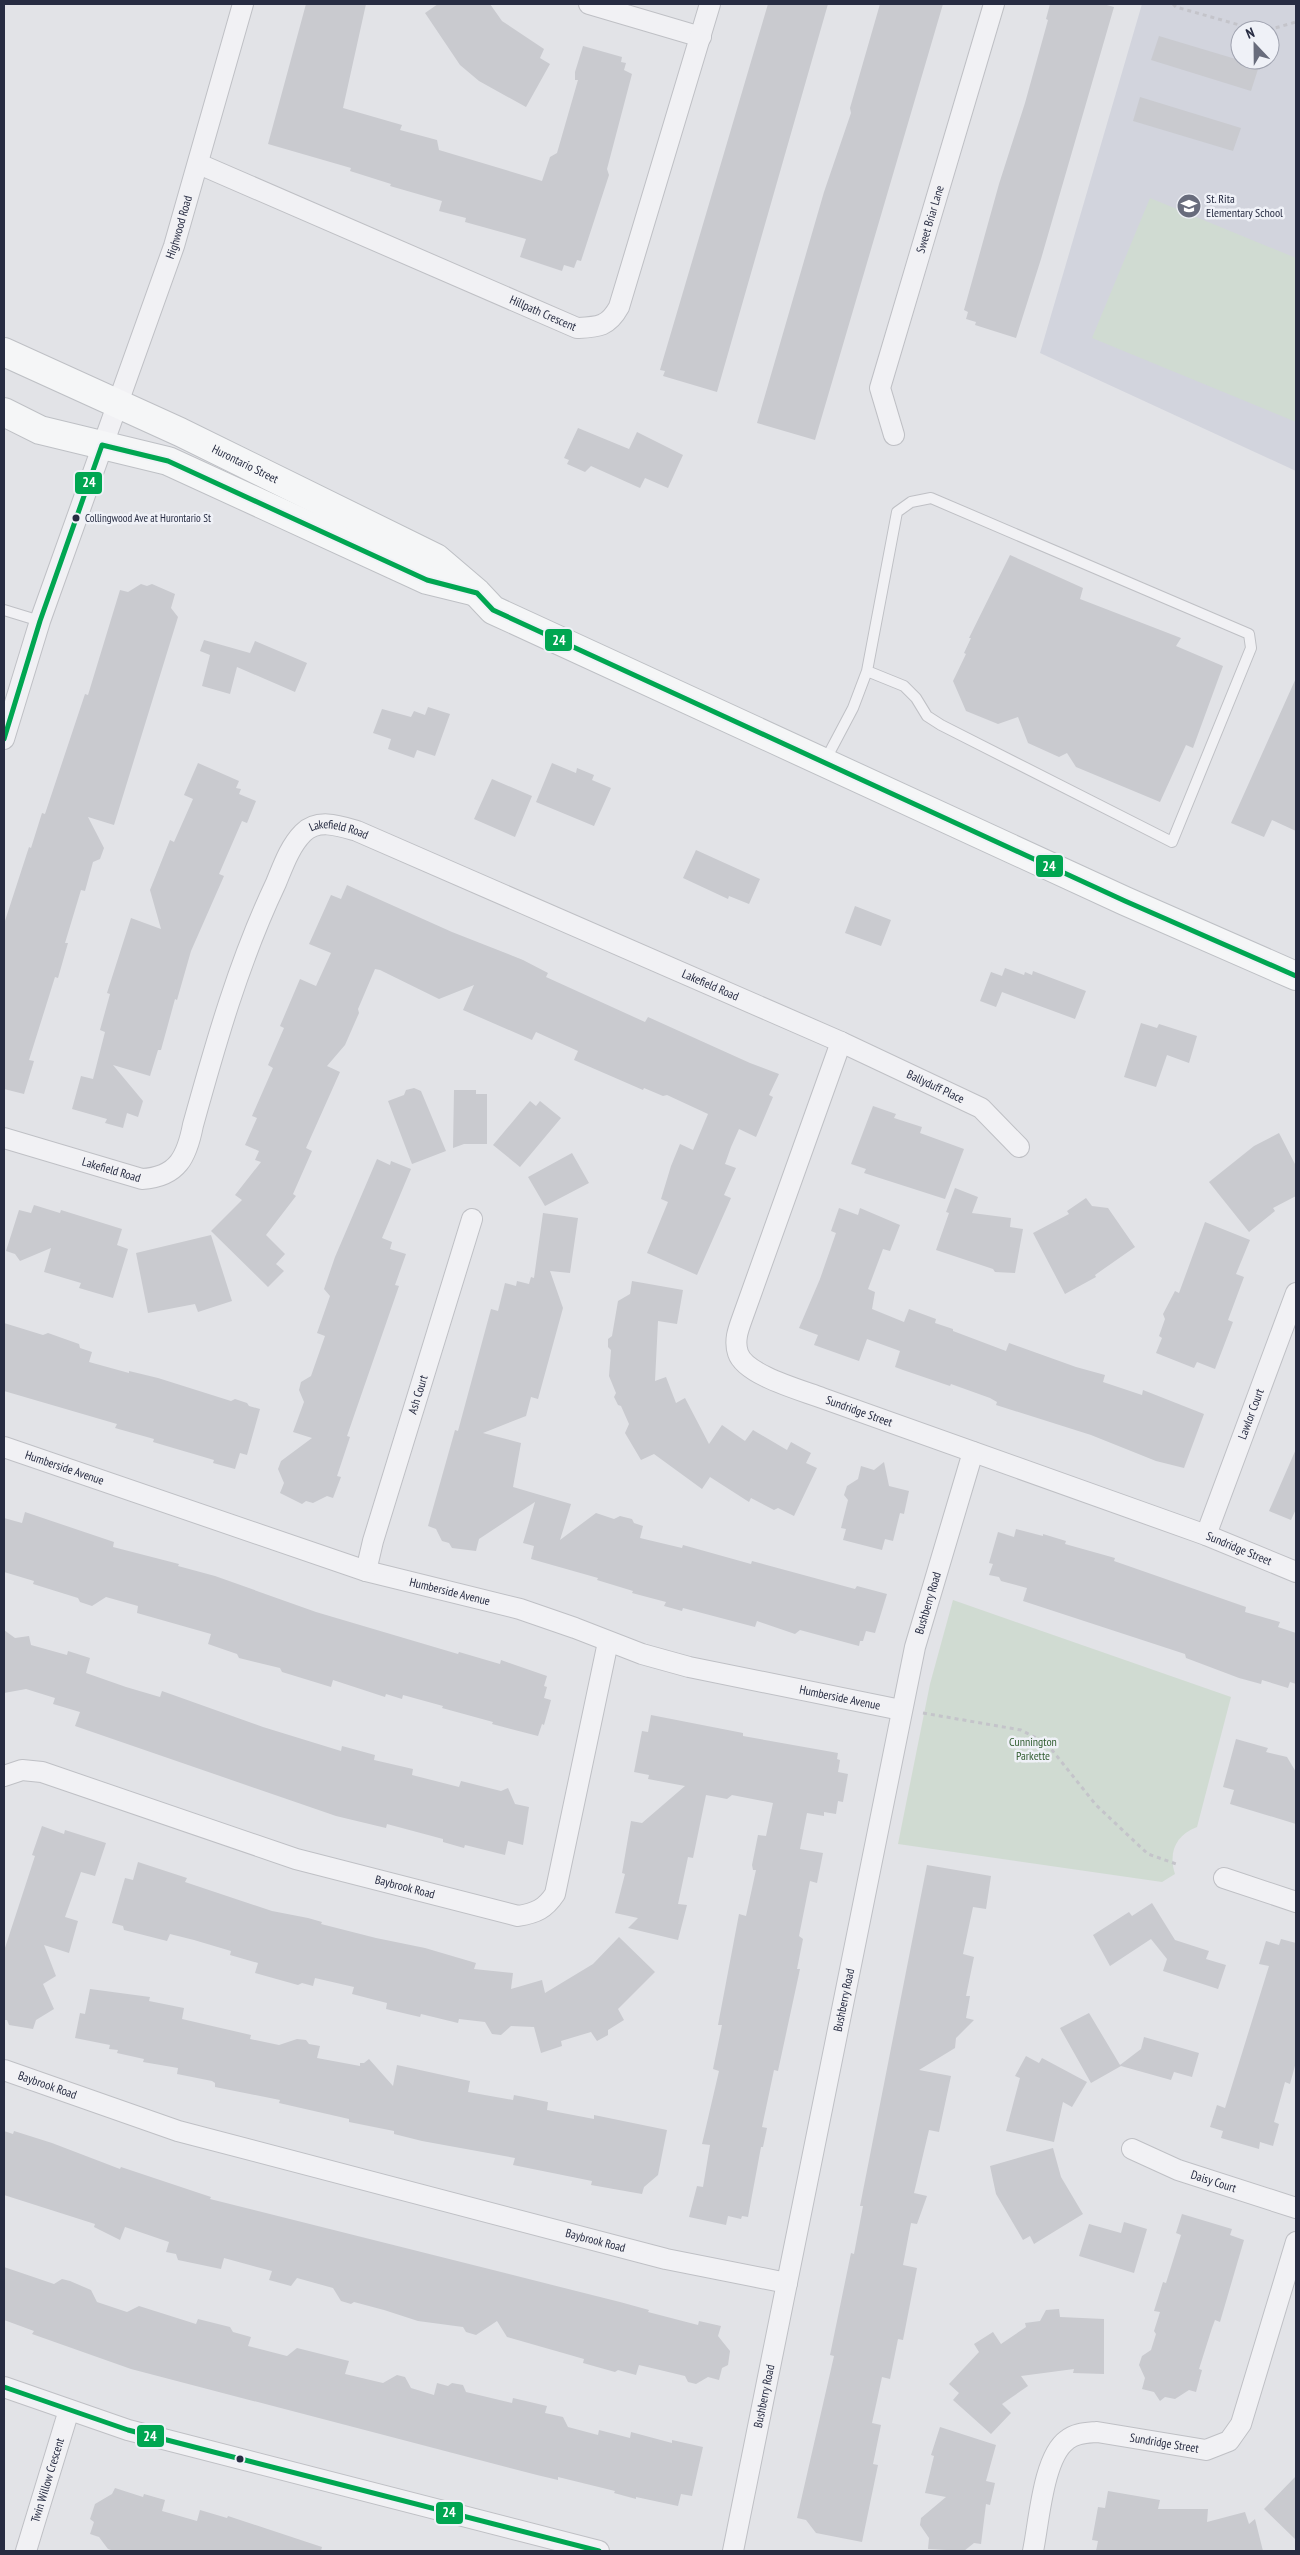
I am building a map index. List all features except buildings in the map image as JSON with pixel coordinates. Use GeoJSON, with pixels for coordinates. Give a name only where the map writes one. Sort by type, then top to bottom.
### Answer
{"type":"FeatureCollection","features":[{"type":"Feature","properties":{"kind":"main road","name":"Hurontario Street"},"geometry":{"type":"LineString","coordinates":[[4,352],[117,403],[436,558],[477,593],[493,610],[1125,901],[1296,976]]}},
{"type":"Feature","properties":{"kind":"main road"},"geometry":{"type":"LineString","coordinates":[[4,412],[40,430],[168,461],[427,580],[477,593]]}},
{"type":"Feature","properties":{"kind":"street","name":"Highwood Road"},"geometry":{"type":"LineString","coordinates":[[4,739],[40,621],[117,403],[153,309],[199,164],[243,4]]}},
{"type":"Feature","properties":{"kind":"street"},"geometry":{"type":"LineString","coordinates":[[589,4],[701,37]]}},
{"type":"Feature","properties":{"kind":"street","name":"Hillpath Crescent"},"geometry":{"type":"LineString","coordinates":[[199,164],[576,328],[597,327],[612,320],[619,307],[710,4]]}},
{"type":"Feature","properties":{"kind":"street","name":"Sweet Briar Lane"},"geometry":{"type":"LineString","coordinates":[[894,435],[880,388],[994,4]]}},
{"type":"Feature","properties":{"kind":"street","name":"Lakefield Road"},"geometry":{"type":"LineString","coordinates":[[4,1138],[142,1179],[156,1178],[178,1164],[188,1151],[193,1125],[237,976],[271,892],[291,849],[304,832],[320,824],[336,824],[357,831],[841,1042]]}},
{"type":"Feature","properties":{"kind":"street","name":"Ballyduff Place"},"geometry":{"type":"LineString","coordinates":[[841,1042],[981,1108],[1019,1147]]}},
{"type":"Feature","properties":{"kind":"street","name":"Sundridge Street"},"geometry":{"type":"LineString","coordinates":[[841,1042],[742,1319],[736,1339],[738,1355],[759,1374],[1206,1535],[1296,1572]]}},
{"type":"Feature","properties":{"kind":"street","name":"Ash Court"},"geometry":{"type":"LineString","coordinates":[[366,1571],[373,1541],[472,1219]]}},
{"type":"Feature","properties":{"kind":"street","name":"Lawlor Court"},"geometry":{"type":"LineString","coordinates":[[1206,1535],[1296,1294]]}},
{"type":"Feature","properties":{"kind":"street","name":"Humberside Avenue"},"geometry":{"type":"LineString","coordinates":[[4,1447],[366,1571],[520,1609],[575,1628],[608,1642],[689,1667],[901,1710]]}},
{"type":"Feature","properties":{"kind":"street","name":"Bushberry Road"},"geometry":{"type":"LineString","coordinates":[[733,2551],[914,1647],[973,1452]]}},
{"type":"Feature","properties":{"kind":"street","name":"Baybrook Road"},"geometry":{"type":"LineString","coordinates":[[4,1776],[22,1770],[42,1772],[296,1859],[518,1916],[536,1913],[548,1906],[555,1894],[608,1642]]}},
{"type":"Feature","properties":{"kind":"street"},"geometry":{"type":"LineString","coordinates":[[1224,1878],[1296,1902]]}},
{"type":"Feature","properties":{"kind":"street","name":"Baybrook Road"},"geometry":{"type":"LineString","coordinates":[[4,2070],[178,2131],[666,2259],[787,2283]]}},
{"type":"Feature","properties":{"kind":"street","name":"Daisy Court"},"geometry":{"type":"LineString","coordinates":[[1132,2149],[1178,2170],[1296,2208]]}},
{"type":"Feature","properties":{"kind":"street","name":"Sundridge Street"},"geometry":{"type":"LineString","coordinates":[[1033,2551],[1048,2476],[1053,2460],[1067,2440],[1083,2433],[1096,2432],[1206,2450],[1218,2446],[1235,2434],[1249,2403],[1296,2242]]}},
{"type":"Feature","properties":{"kind":"street"},"geometry":{"type":"LineString","coordinates":[[4,2387],[128,2430],[598,2551]]}},
{"type":"Feature","properties":{"kind":"street","name":"Twin Willow Crescent"},"geometry":{"type":"LineString","coordinates":[[26,2551],[69,2410]]}},
{"type":"Feature","properties":{"kind":"lane"},"geometry":{"type":"LineString","coordinates":[[824,763],[853,708],[867,671],[898,512],[911,502],[931,498],[1249,634],[1251,648],[1172,842],[941,725],[927,716],[916,698],[904,686],[867,671]]}},
{"type":"Feature","properties":{"kind":"lane"},"geometry":{"type":"LineString","coordinates":[[4,610],[40,621]]}},
{"type":"Feature","properties":{"kind":"path"},"geometry":{"type":"LineString","coordinates":[[1174,4],[1176,7],[1230,22]]}},
{"type":"Feature","properties":{"kind":"path"},"geometry":{"type":"LineString","coordinates":[[1280,27],[1296,22]]}},
{"type":"Feature","properties":{"kind":"path"},"geometry":{"type":"LineString","coordinates":[[922,1713],[1021,1730],[1042,1741],[1052,1750],[1096,1805],[1148,1854],[1179,1865]]}},
{"type":"Feature","properties":{"kind":"shaded area","name":"St. Rita Elementary School"},"geometry":{"type":"Polygon","coordinates":[[[1142,4],[1296,4],[1296,471],[1040,353],[1142,4]]]}},
{"type":"Feature","properties":{"kind":"green space"},"geometry":{"type":"Polygon","coordinates":[[[1150,198],[1296,258],[1296,422],[1092,338],[1150,198]]]}},
{"type":"Feature","properties":{"kind":"green space","name":"Cunnington Parkette"},"geometry":{"type":"Polygon","coordinates":[[[953,1600],[1231,1697],[1197,1827],[1190,1830],[1175,1845],[1173,1866],[1175,1874],[1162,1882],[898,1844],[930,1684],[953,1600]]]}},
{"type":"Feature","properties":{"kind":"transit line","name":"24"},"geometry":{"type":"LineString","coordinates":[[4,739],[40,621],[102,445],[168,461],[427,580],[477,593],[493,610],[1125,901],[1296,976]]}},
{"type":"Feature","properties":{"kind":"transit line","name":"24"},"geometry":{"type":"LineString","coordinates":[[4,2387],[128,2430],[599,2551]]}},
{"type":"Feature","properties":{"kind":"place","name":"St. Rita Elementary School"},"geometry":{"type":"Point","coordinates":[1189,206]}},
{"type":"Feature","properties":{"kind":"place","name":"Collingwood Ave at Hurontario St"},"geometry":{"type":"Point","coordinates":[76,518]}}]}
